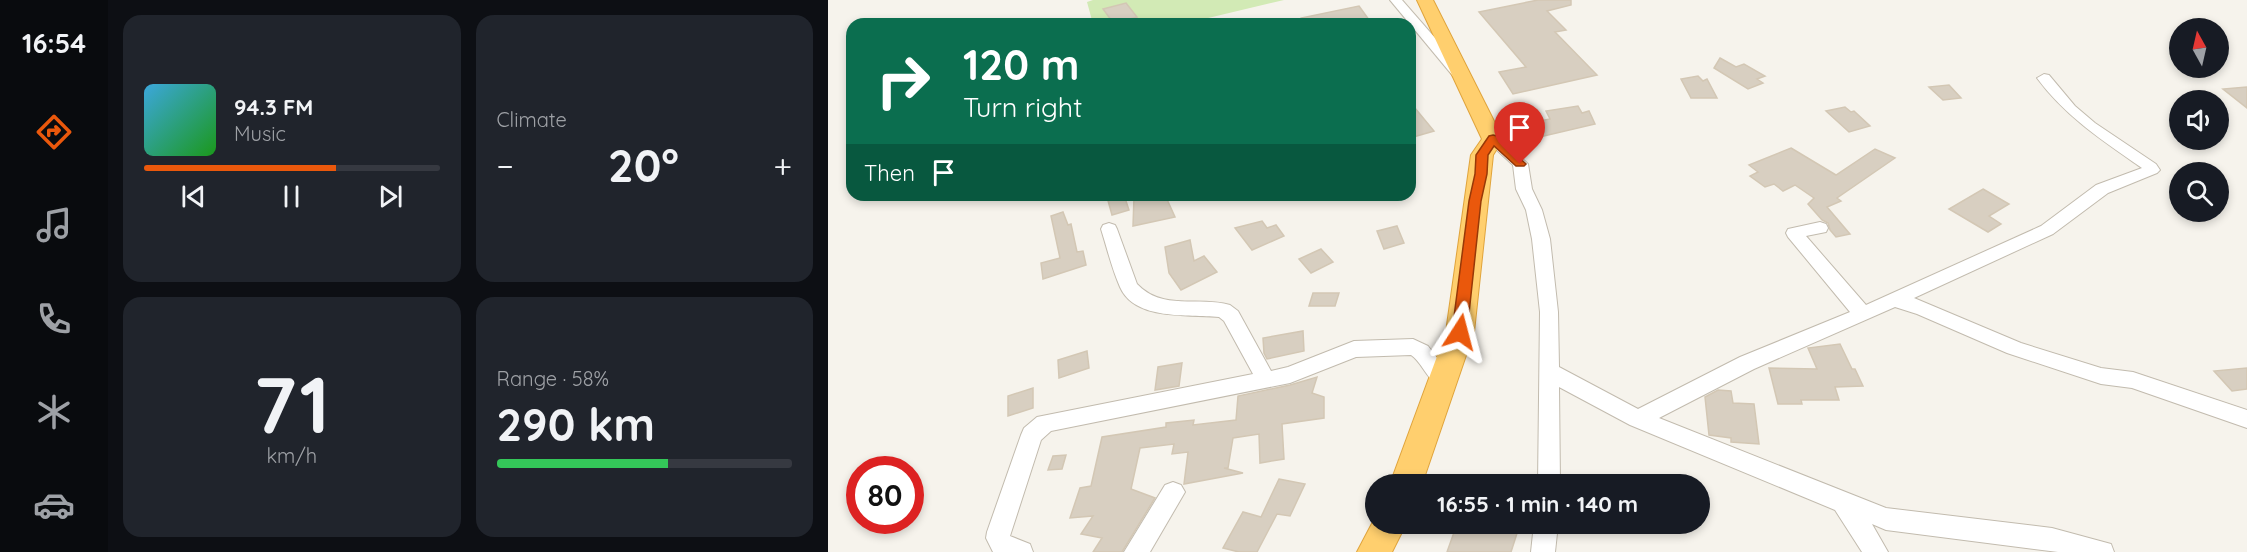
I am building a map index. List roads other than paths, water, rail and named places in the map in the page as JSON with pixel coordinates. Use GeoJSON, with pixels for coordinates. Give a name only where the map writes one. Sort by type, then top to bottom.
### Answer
{"type":"FeatureCollection","features":[{"type":"Feature","properties":{"kind":"highway"},"geometry":{"type":"LineString","coordinates":[[1410,474],[1460,332],[1482,155],[1493,139],[1425,0]]}},
{"type":"Feature","properties":{"kind":"highway"},"geometry":{"type":"LineString","coordinates":[[1374,552],[1384,534]]}},
{"type":"Feature","properties":{"kind":"street"},"geometry":{"type":"LineString","coordinates":[[1396,0],[1411,18]]}},
{"type":"Feature","properties":{"kind":"street"},"geometry":{"type":"LineString","coordinates":[[1416,24],[1461,77]]}},
{"type":"Feature","properties":{"kind":"street"},"geometry":{"type":"LineString","coordinates":[[1638,419],[1747,363],[1863,314],[2047,230],[2102,189],[2152,170],[2151,167],[2090,126],[2070,109],[2044,78]]}},
{"type":"Feature","properties":{"kind":"street"},"geometry":{"type":"LineString","coordinates":[[1493,139],[1520,164],[1524,189],[1534,210],[1541,239],[1549,312],[1549,474]]}},
{"type":"Feature","properties":{"kind":"street"},"geometry":{"type":"LineString","coordinates":[[1820,228],[1794,233],[1863,314]]}},
{"type":"Feature","properties":{"kind":"street"},"geometry":{"type":"LineString","coordinates":[[1109,229],[1134,296],[1158,305],[1223,310],[1231,316],[1266,380]]}},
{"type":"Feature","properties":{"kind":"street"},"geometry":{"type":"LineString","coordinates":[[1892,300],[1924,309],[2014,348],[2101,376],[2133,380],[2247,419]]}},
{"type":"Feature","properties":{"kind":"street"},"geometry":{"type":"LineString","coordinates":[[1021,552],[1002,544],[998,538],[1032,435],[1038,427],[1046,423],[1290,375],[1354,349],[1400,346],[1421,351],[1444,381]]}},
{"type":"Feature","properties":{"kind":"street"},"geometry":{"type":"LineString","coordinates":[[1550,372],[1638,419],[1887,519],[2052,539],[2102,552]]}},
{"type":"Feature","properties":{"kind":"street"},"geometry":{"type":"LineString","coordinates":[[1136,552],[1173,492]]}},
{"type":"Feature","properties":{"kind":"street"},"geometry":{"type":"LineString","coordinates":[[1843,502],[1876,552]]}},
{"type":"Feature","properties":{"kind":"street"},"geometry":{"type":"LineString","coordinates":[[1543,552],[1545,534]]}}]}
